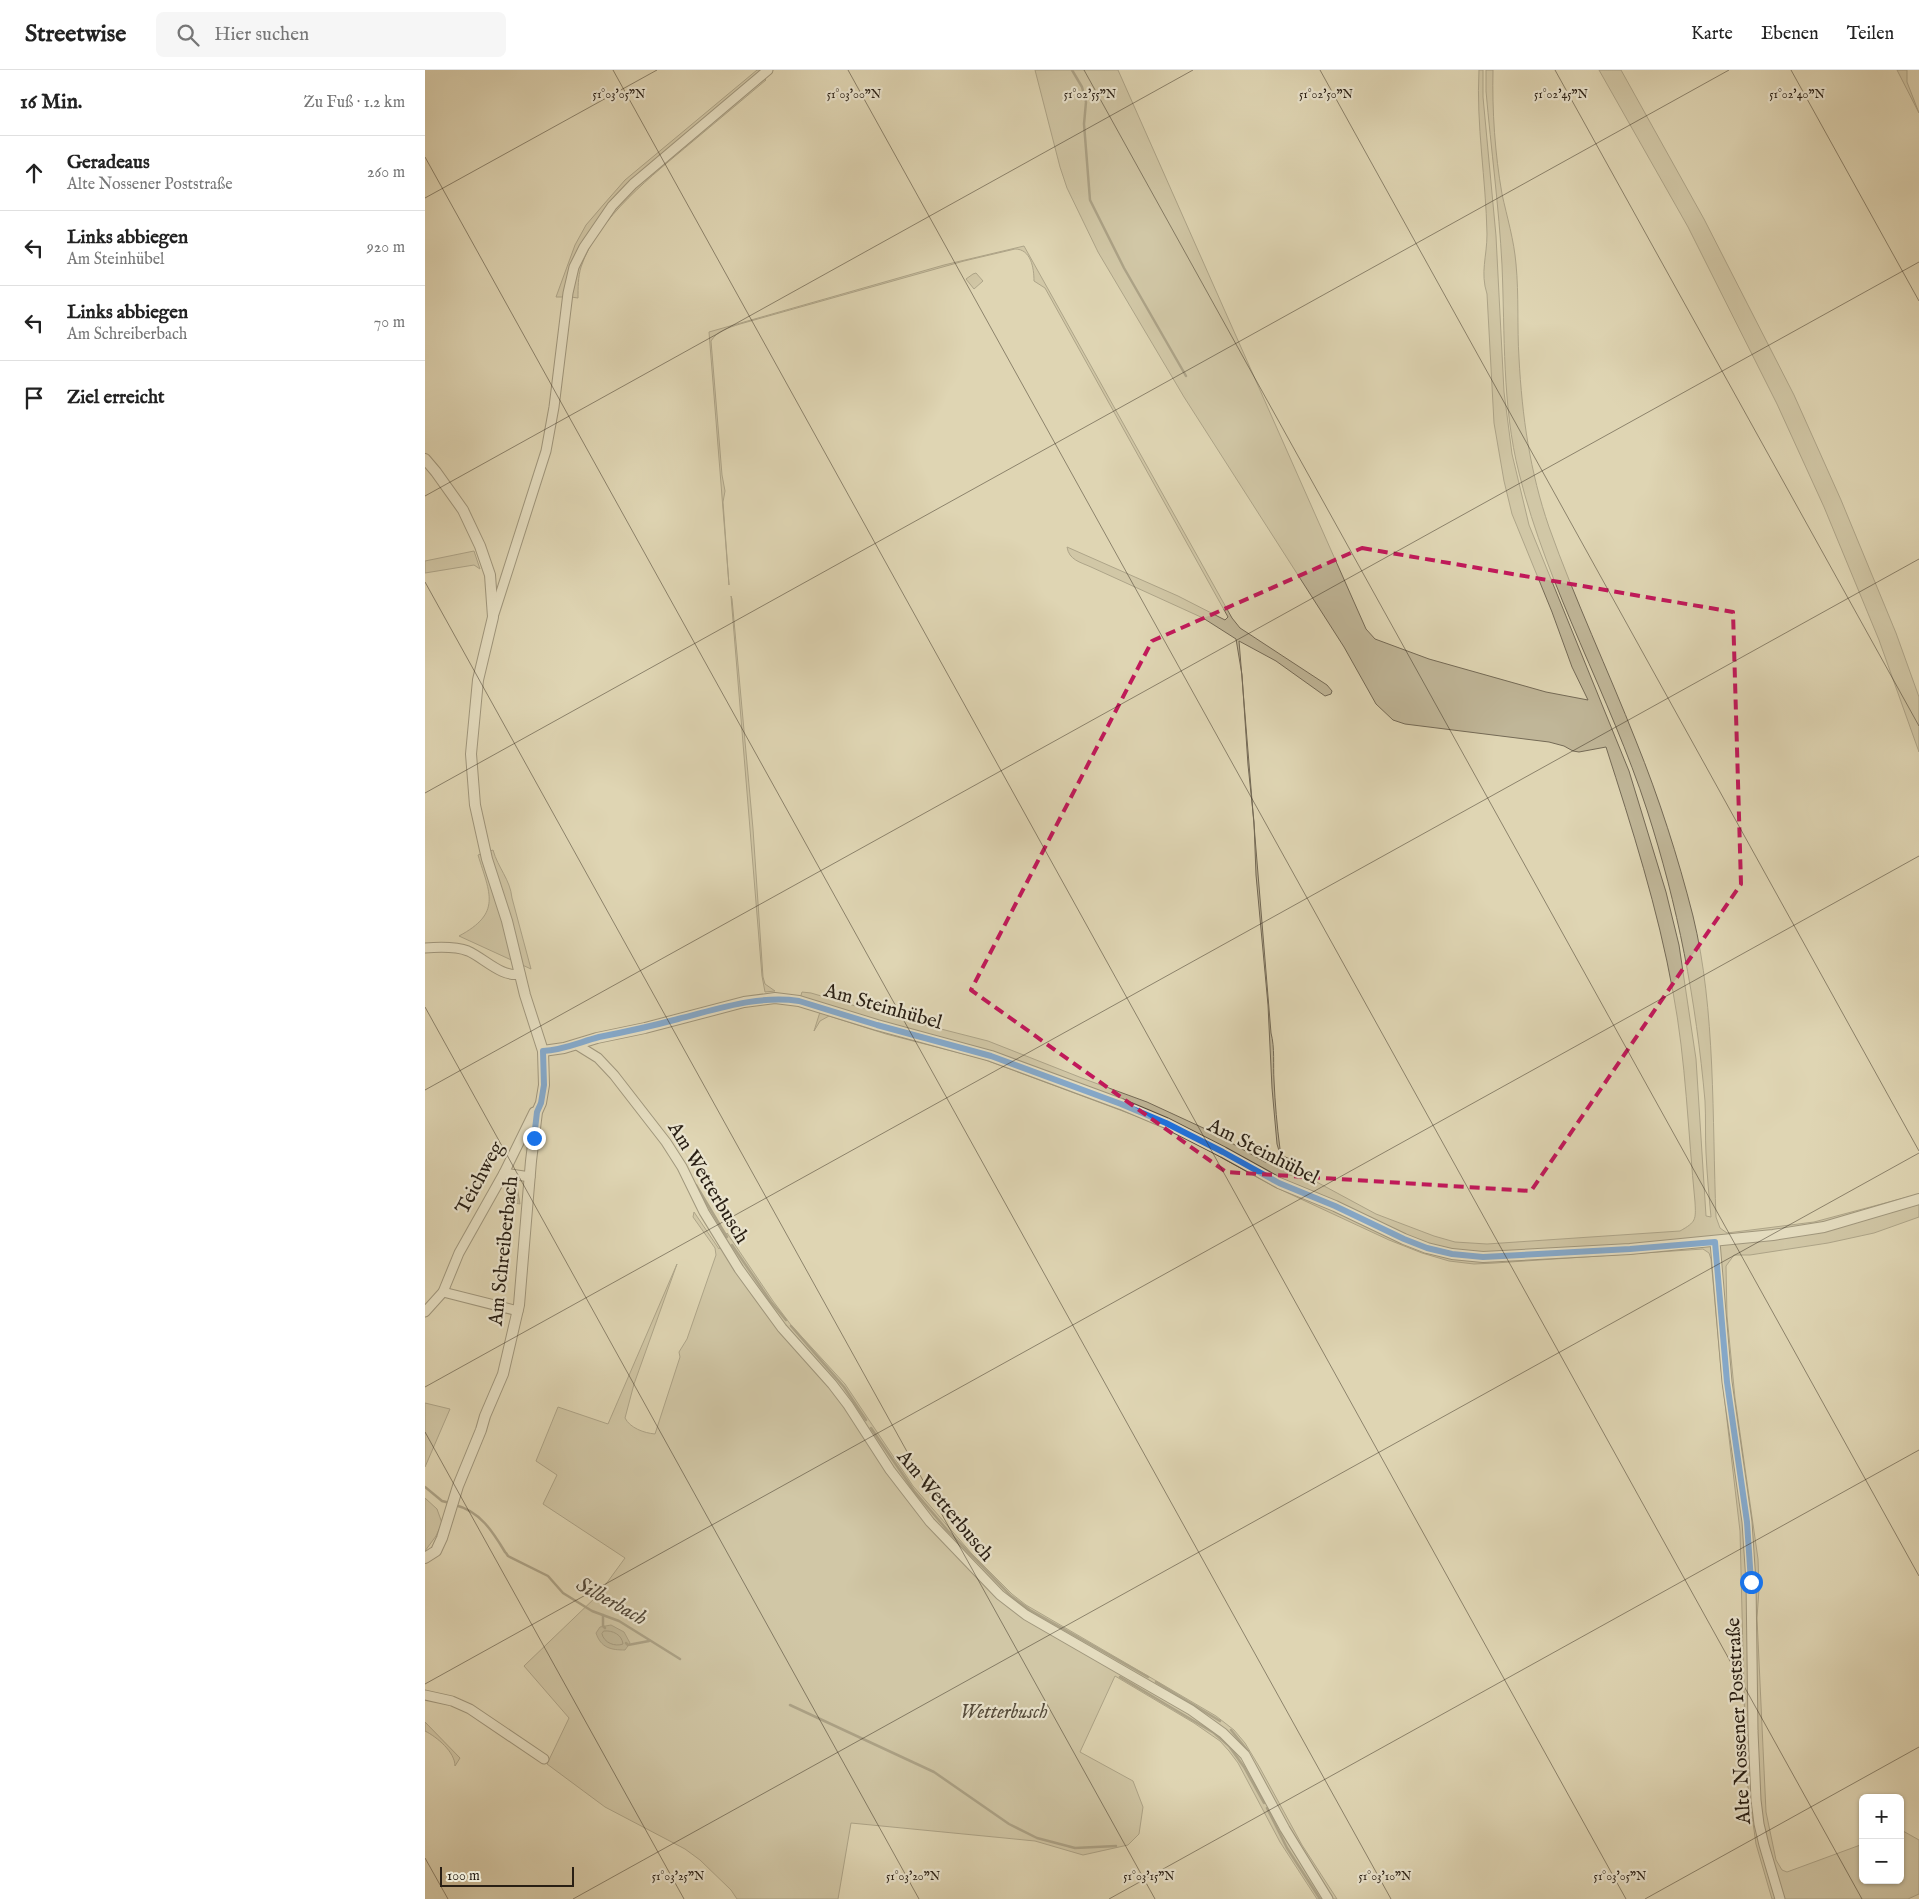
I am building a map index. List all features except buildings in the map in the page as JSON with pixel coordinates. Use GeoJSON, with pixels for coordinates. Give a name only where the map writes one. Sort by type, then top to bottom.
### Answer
{"type":"FeatureCollection","features":[{"type":"Feature","properties":{"kind":"street"},"geometry":{"type":"LineString","coordinates":[[493,617],[546,451],[554,407],[568,293],[575,267],[584,247],[612,206],[633,184],[768,70]]}},
{"type":"Feature","properties":{"kind":"street","name":"Am Schreiberbach"},"geometry":{"type":"LineString","coordinates":[[425,459],[463,510],[480,546],[490,575],[493,617],[478,680],[471,754],[475,805],[487,860],[507,920],[525,995],[543,1051],[544,1085],[541,1103],[537,1112],[524,1259],[517,1311],[503,1374],[485,1416],[439,1547],[425,1558]]}},
{"type":"Feature","properties":{"kind":"street"},"geometry":{"type":"LineString","coordinates":[[490,575],[507,574]]}},
{"type":"Feature","properties":{"kind":"street"},"geometry":{"type":"LineString","coordinates":[[425,948],[439,947],[466,950],[509,975],[520,974]]}},
{"type":"Feature","properties":{"kind":"street","name":"Am Steinhübel"},"geometry":{"type":"LineString","coordinates":[[543,1051],[577,1045],[597,1038],[744,1002],[775,998],[799,1001],[877,1025],[991,1056],[1121,1104],[1166,1123],[1279,1183],[1335,1206],[1404,1239],[1427,1248],[1452,1254],[1483,1257],[1630,1249],[1715,1242],[1824,1227],[1919,1199]]}},
{"type":"Feature","properties":{"kind":"street","name":"Am Wetterbusch"},"geometry":{"type":"LineString","coordinates":[[577,1045],[597,1058],[614,1075],[666,1142],[683,1167],[704,1212],[739,1268],[782,1328],[832,1384],[890,1470],[930,1522],[983,1579],[1026,1615],[1183,1706],[1212,1724],[1231,1739],[1245,1755],[1288,1836],[1328,1899]]}},
{"type":"Feature","properties":{"kind":"street","name":"Teichweg"},"geometry":{"type":"LineString","coordinates":[[425,1312],[443,1292],[459,1253],[504,1173],[534,1112],[537,1112]]}},
{"type":"Feature","properties":{"kind":"street"},"geometry":{"type":"LineString","coordinates":[[504,1173],[530,1177]]}},
{"type":"Feature","properties":{"kind":"street","name":"Alte Nossener Poststraße"},"geometry":{"type":"LineString","coordinates":[[1715,1242],[1727,1382],[1747,1522],[1751,1582],[1753,1730],[1757,1808],[1764,1845],[1780,1899]]}},
{"type":"Feature","properties":{"kind":"street"},"geometry":{"type":"LineString","coordinates":[[443,1292],[517,1311]]}},
{"type":"Feature","properties":{"kind":"street"},"geometry":{"type":"LineString","coordinates":[[425,1695],[452,1701],[470,1708],[544,1759]]}},
{"type":"Feature","properties":{"kind":"highlighted area"},"geometry":{"type":"Polygon","coordinates":[[[1362,548],[1733,612],[1741,884],[1531,1191],[1226,1172],[971,990],[1152,641],[1362,548]]]}},
{"type":"Feature","properties":{"kind":"green space"},"geometry":{"type":"Polygon","coordinates":[[[757,70],[763,70],[610,204],[580,247],[563,297],[556,297],[575,245],[586,225],[625,180],[757,70]]]}},
{"type":"Feature","properties":{"kind":"green space"},"geometry":{"type":"Polygon","coordinates":[[[1035,70],[1118,70],[1366,629],[1375,639],[1429,659],[1546,692],[1588,700],[1572,667],[1512,514],[1494,423],[1487,294],[1484,279],[1487,234],[1478,91],[1479,70],[1483,70],[1483,97],[1496,236],[1504,392],[1512,454],[1529,525],[1629,771],[1666,892],[1679,945],[1696,1059],[1706,1216],[1711,1217],[1707,1177],[1705,1101],[1697,1026],[1677,918],[1668,882],[1647,810],[1632,768],[1546,559],[1531,516],[1514,448],[1505,370],[1501,243],[1486,91],[1486,70],[1493,70],[1496,148],[1502,194],[1515,255],[1520,380],[1532,465],[1542,506],[1559,554],[1653,784],[1693,916],[1706,989],[1712,1065],[1716,1217],[1720,1228],[1727,1233],[1814,1222],[1919,1194],[1919,1217],[1874,1233],[1828,1243],[1750,1255],[1734,1255],[1726,1266],[1727,1316],[1735,1398],[1758,1559],[1759,1589],[1757,1618],[1766,1812],[1776,1860],[1782,1870],[1787,1872],[1859,1845],[1859,1884],[1904,1884],[1904,1832],[1919,1840],[1919,1894],[1908,1899],[1772,1899],[1756,1844],[1746,1773],[1740,1531],[1709,1253],[1703,1249],[1474,1264],[1449,1261],[1389,1240],[1275,1187],[1175,1132],[1136,1116],[983,1059],[886,1034],[829,1016],[820,1021],[814,1031],[820,1012],[798,1005],[802,992],[811,993],[890,1016],[988,1041],[1147,1102],[1212,1132],[1265,1162],[1282,1161],[1277,1144],[1272,1088],[1268,1005],[1256,875],[1254,827],[1273,1045],[1276,1114],[1280,1149],[1283,1156],[1297,1162],[1313,1180],[1376,1214],[1455,1242],[1487,1244],[1680,1231],[1692,1223],[1695,1217],[1684,1070],[1673,992],[1652,899],[1606,747],[1579,752],[1549,742],[1405,724],[1393,720],[1376,704],[1344,647],[1184,397],[1098,252],[1067,188],[1035,70]]]}},
{"type":"Feature","properties":{"kind":"green space"},"geometry":{"type":"Polygon","coordinates":[[[1599,70],[1621,70],[1704,219],[1794,395],[1841,500],[1896,633],[1919,697],[1919,752],[1879,640],[1824,507],[1777,404],[1688,227],[1599,70]]]}},
{"type":"Feature","properties":{"kind":"green space"},"geometry":{"type":"Polygon","coordinates":[[[1897,70],[1907,70],[1907,82],[1919,113],[1897,70]]]}},
{"type":"Feature","properties":{"kind":"green space"},"geometry":{"type":"Polygon","coordinates":[[[765,79],[644,183],[613,214],[589,249],[581,267],[578,298],[571,297],[578,267],[600,227],[636,185],[726,109],[765,79]]]}},
{"type":"Feature","properties":{"kind":"green space"},"geometry":{"type":"Polygon","coordinates":[[[1024,246],[1232,618],[1240,628],[1327,685],[1332,691],[1331,694],[1325,696],[1276,661],[1239,641],[1242,672],[1236,639],[1203,618],[1079,562],[1070,555],[1067,547],[1178,596],[1225,620],[1228,617],[1045,288],[1034,281],[1031,260],[1025,252],[1015,249],[964,261],[740,324],[724,330],[714,337],[711,341],[722,475],[725,491],[723,502],[729,585],[709,332],[944,265],[1024,246]]]}},
{"type":"Feature","properties":{"kind":"green space"},"geometry":{"type":"Polygon","coordinates":[[[976,273],[983,281],[974,289],[966,279],[976,273]]]}},
{"type":"Feature","properties":{"kind":"green space"},"geometry":{"type":"Polygon","coordinates":[[[474,551],[480,569],[474,565],[425,573],[425,561],[474,551]]]}},
{"type":"Feature","properties":{"kind":"green space"},"geometry":{"type":"Polygon","coordinates":[[[731,596],[753,829],[763,977],[765,984],[775,991],[765,992],[762,976],[731,596]]]}},
{"type":"Feature","properties":{"kind":"green space"},"geometry":{"type":"Polygon","coordinates":[[[1243,690],[1253,812],[1248,765],[1243,690]]]}},
{"type":"Feature","properties":{"kind":"green space"},"geometry":{"type":"Polygon","coordinates":[[[493,850],[509,885],[531,969],[459,936],[473,928],[487,911],[489,892],[478,855],[493,850]]]}},
{"type":"Feature","properties":{"kind":"green space","name":"Wetterbusch"},"geometry":{"type":"Polygon","coordinates":[[[694,1212],[719,1249],[727,1233],[791,1325],[845,1384],[913,1486],[972,1554],[1012,1594],[1026,1605],[1216,1716],[1234,1730],[1245,1743],[1302,1845],[1337,1899],[1317,1899],[1280,1842],[1238,1763],[1220,1741],[1194,1723],[1115,1676],[1080,1752],[1133,1781],[1143,1807],[1139,1834],[1128,1845],[1083,1855],[1035,1841],[851,1823],[838,1899],[737,1899],[731,1890],[700,1860],[685,1849],[605,1807],[547,1764],[569,1718],[524,1666],[598,1595],[625,1558],[543,1504],[557,1475],[536,1461],[558,1407],[608,1424],[677,1264],[634,1384],[625,1418],[630,1425],[655,1434],[680,1357],[679,1352],[687,1339],[716,1255],[715,1248],[693,1217],[694,1212]]]}},
{"type":"Feature","properties":{"kind":"green space"},"geometry":{"type":"Polygon","coordinates":[[[425,1403],[450,1409],[425,1467],[425,1403]]]}},
{"type":"Feature","properties":{"kind":"green space"},"geometry":{"type":"Polygon","coordinates":[[[425,1498],[437,1509],[442,1523],[436,1536],[425,1551],[425,1498]]]}},
{"type":"Feature","properties":{"kind":"green space"},"geometry":{"type":"Polygon","coordinates":[[[425,1722],[460,1758],[455,1766],[449,1750],[435,1737],[425,1731],[425,1722]]]}},
{"type":"Feature","properties":{"kind":"water"},"geometry":{"type":"Polygon","coordinates":[[[509,1185],[517,1186],[520,1204],[509,1202],[505,1199],[509,1185]]]}},
{"type":"Feature","properties":{"kind":"water"},"geometry":{"type":"Polygon","coordinates":[[[611,1625],[624,1632],[630,1643],[625,1650],[607,1647],[598,1638],[596,1633],[600,1627],[611,1625]]]}},
{"type":"Feature","properties":{"kind":"waterway"},"geometry":{"type":"LineString","coordinates":[[1072,70],[1082,87],[1086,102],[1084,124],[1090,200],[1124,268],[1186,376]]}},
{"type":"Feature","properties":{"kind":"waterway"},"geometry":{"type":"LineString","coordinates":[[696,1185],[727,1237]]}},
{"type":"Feature","properties":{"kind":"waterway"},"geometry":{"type":"LineString","coordinates":[[732,1245],[771,1302],[786,1320]]}},
{"type":"Feature","properties":{"kind":"waterway"},"geometry":{"type":"LineString","coordinates":[[791,1326],[844,1387],[866,1420]]}},
{"type":"Feature","properties":{"kind":"waterway"},"geometry":{"type":"LineString","coordinates":[[871,1428],[914,1491],[948,1531],[1011,1596],[1030,1610],[1148,1677]]}},
{"type":"Feature","properties":{"kind":"waterway","name":"Silberbach"},"geometry":{"type":"LineString","coordinates":[[425,1487],[442,1501],[450,1503]]}},
{"type":"Feature","properties":{"kind":"waterway","name":"Silberbach"},"geometry":{"type":"LineString","coordinates":[[455,1505],[479,1517],[496,1537],[505,1552]]}},
{"type":"Feature","properties":{"kind":"waterway","name":"Silberbach"},"geometry":{"type":"LineString","coordinates":[[506,1553],[508,1556],[548,1576],[563,1593],[592,1611],[619,1621],[680,1659]]}},
{"type":"Feature","properties":{"kind":"waterway"},"geometry":{"type":"LineString","coordinates":[[603,1615],[603,1626],[605,1628]]}},
{"type":"Feature","properties":{"kind":"waterway"},"geometry":{"type":"LineString","coordinates":[[626,1643],[628,1645],[649,1641]]}},
{"type":"Feature","properties":{"kind":"waterway"},"geometry":{"type":"LineString","coordinates":[[1120,1677],[1214,1733],[1229,1746],[1244,1767],[1264,1803]]}},
{"type":"Feature","properties":{"kind":"waterway"},"geometry":{"type":"LineString","coordinates":[[1156,1682],[1220,1721]]}},
{"type":"Feature","properties":{"kind":"waterway"},"geometry":{"type":"LineString","coordinates":[[790,1705],[934,1772],[1009,1824],[1037,1838],[1075,1848],[1116,1846]]}},
{"type":"Feature","properties":{"kind":"waterway"},"geometry":{"type":"LineString","coordinates":[[1231,1730],[1248,1751]]}},
{"type":"Feature","properties":{"kind":"waterway"},"geometry":{"type":"LineString","coordinates":[[1267,1808],[1287,1848],[1320,1899]]}},
{"type":"Feature","properties":{"kind":"route"},"geometry":{"type":"LineString","coordinates":[[534,1138],[537,1112],[541,1103],[544,1085],[543,1051],[565,1048],[597,1038],[645,1028],[744,1002],[775,998],[799,1001],[877,1025],[991,1056],[1121,1104],[1166,1123],[1279,1183],[1427,1248],[1452,1254],[1483,1257],[1630,1249],[1715,1242],[1727,1382],[1747,1522],[1751,1582]]}}]}
